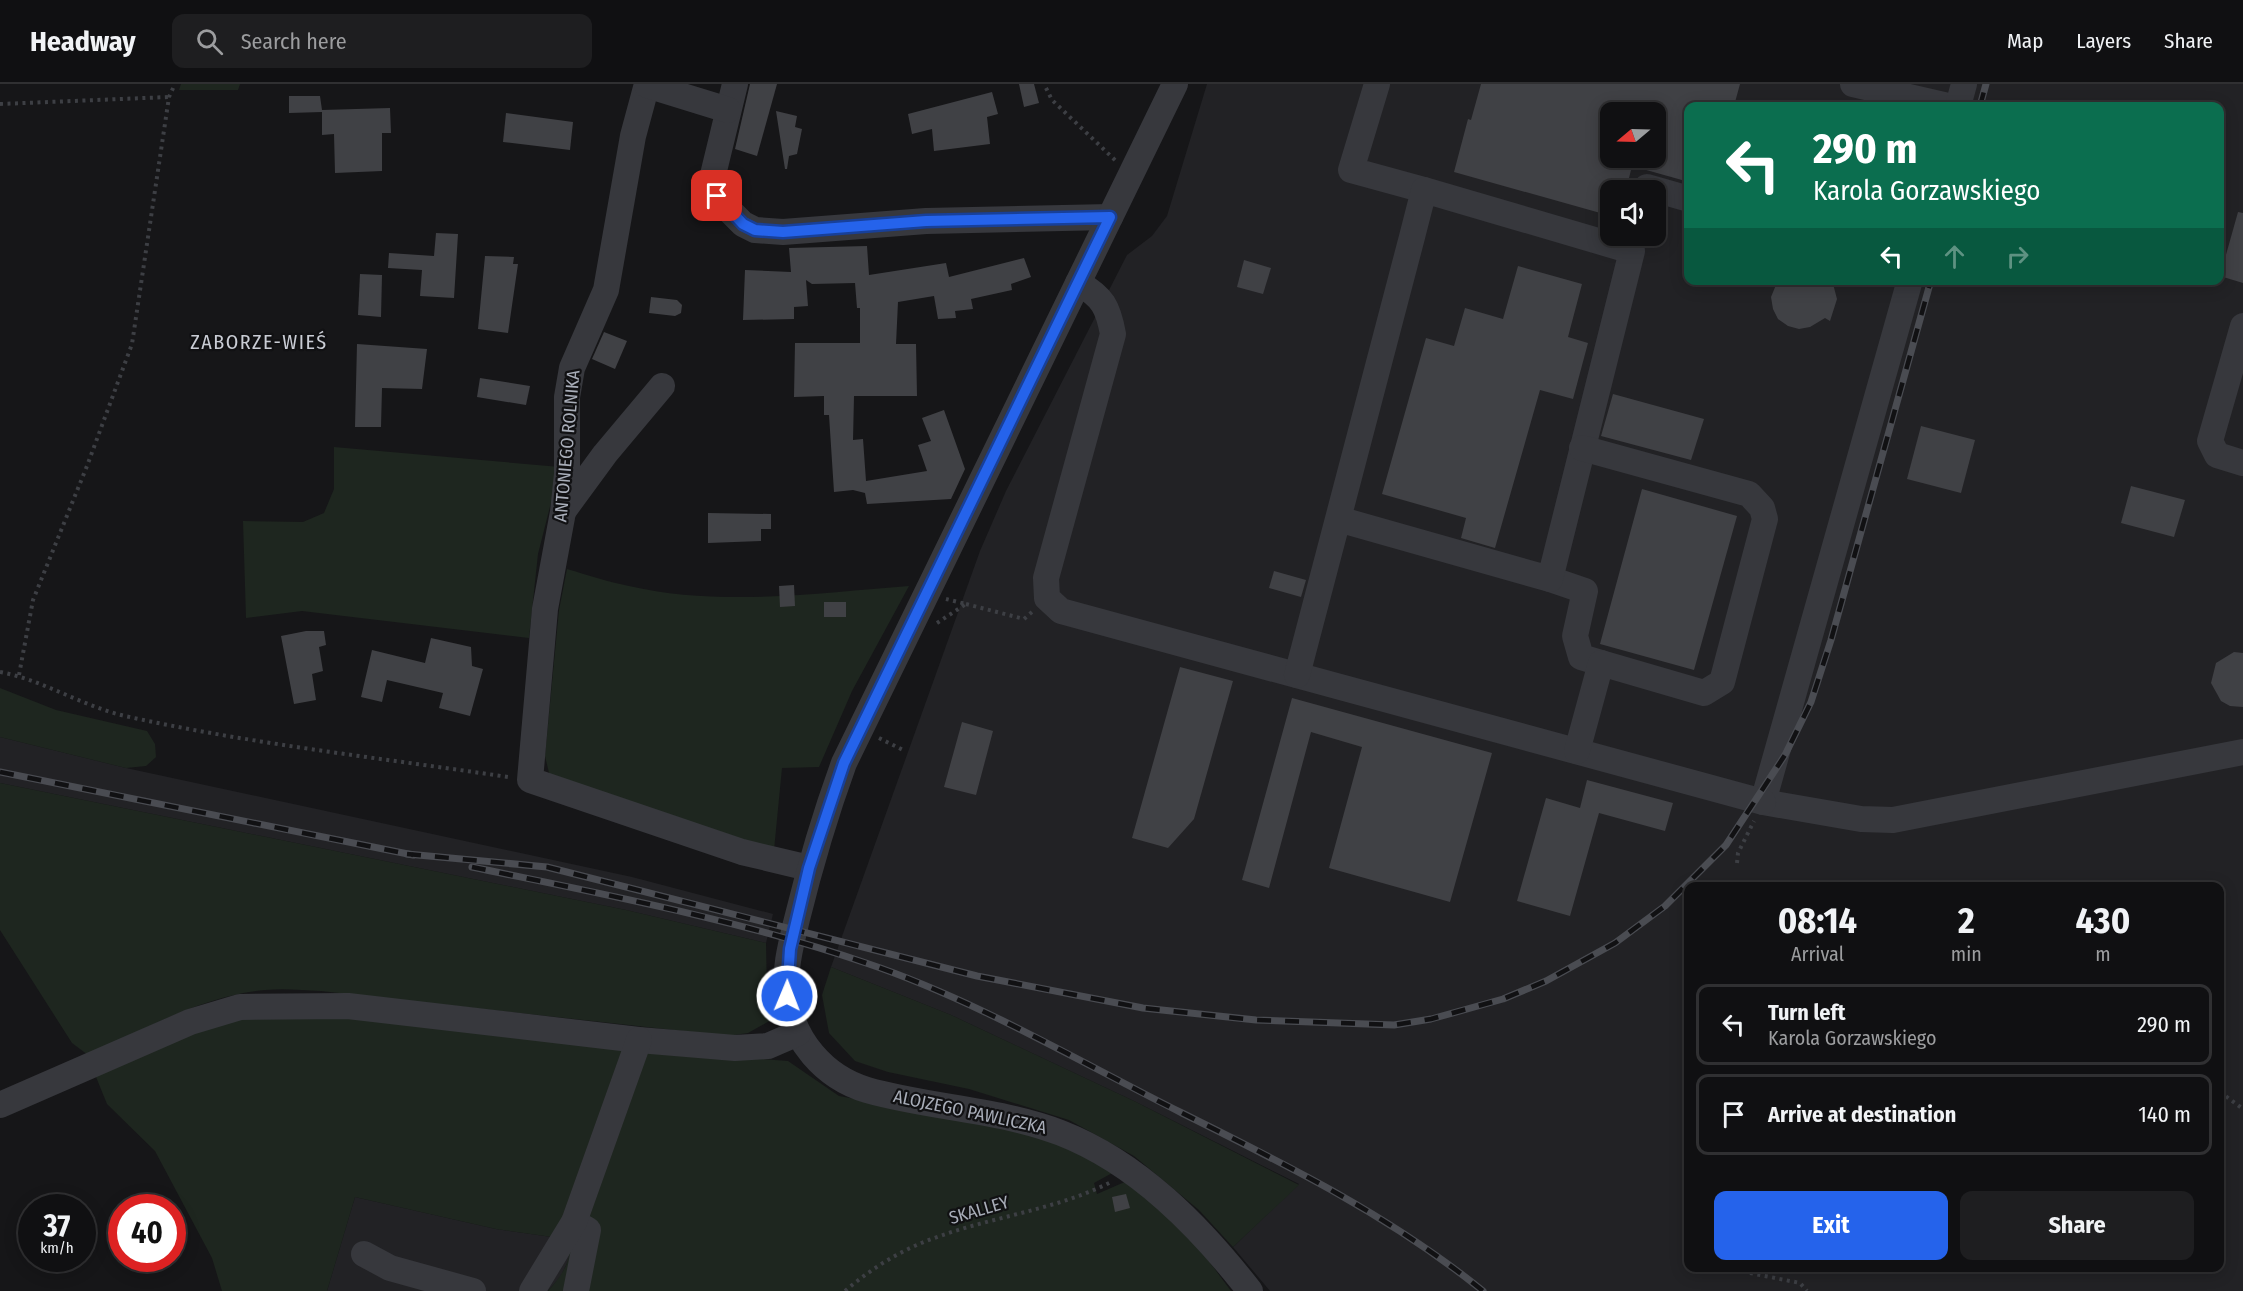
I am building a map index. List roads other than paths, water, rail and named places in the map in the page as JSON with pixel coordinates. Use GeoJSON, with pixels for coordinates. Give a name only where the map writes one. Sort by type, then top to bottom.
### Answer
{"type":"FeatureCollection","features":[{"type":"Feature","properties":{"kind":"street"},"geometry":{"type":"LineString","coordinates":[[735,84],[712,179],[717,196],[743,224],[755,230],[783,232],[926,221],[1110,217]]}},
{"type":"Feature","properties":{"kind":"street"},"geometry":{"type":"LineString","coordinates":[[0,1105],[190,1022],[240,1007],[348,1006],[639,1040],[755,1049],[798,1033],[787,996],[786,975],[809,868],[844,763],[860,726],[1175,84]]}},
{"type":"Feature","properties":{"kind":"street"},"geometry":{"type":"LineString","coordinates":[[1377,84],[1351,170],[1600,235]]}},
{"type":"Feature","properties":{"kind":"street"},"geometry":{"type":"LineString","coordinates":[[1852,84],[1931,102]]}},
{"type":"Feature","properties":{"kind":"street"},"geometry":{"type":"LineString","coordinates":[[1959,102],[1964,84]]}},
{"type":"Feature","properties":{"kind":"street"},"geometry":{"type":"LineString","coordinates":[[647,85],[728,110]]}},
{"type":"Feature","properties":{"kind":"street","name":"ANTONIEGO ROLNIKA"},"geometry":{"type":"LineString","coordinates":[[647,85],[633,136],[606,290],[572,368],[567,397],[567,474],[563,512],[545,609],[530,780],[742,852],[809,868]]}},
{"type":"Feature","properties":{"kind":"street"},"geometry":{"type":"LineString","coordinates":[[1297,675],[1424,190]]}},
{"type":"Feature","properties":{"kind":"street"},"geometry":{"type":"LineString","coordinates":[[1666,192],[1684,198]]}},
{"type":"Feature","properties":{"kind":"street"},"geometry":{"type":"LineString","coordinates":[[1550,579],[1632,246]]}},
{"type":"Feature","properties":{"kind":"street"},"geometry":{"type":"LineString","coordinates":[[1078,283],[1096,294],[1109,312],[1113,334],[1046,578],[1047,598],[1061,611],[1763,802],[1861,819],[1893,820],[2243,753]]}},
{"type":"Feature","properties":{"kind":"street"},"geometry":{"type":"LineString","coordinates":[[1763,802],[1909,285]]}},
{"type":"Feature","properties":{"kind":"street"},"geometry":{"type":"LineString","coordinates":[[2243,326],[2210,441],[2217,455],[2243,463]]}},
{"type":"Feature","properties":{"kind":"street"},"geometry":{"type":"LineString","coordinates":[[563,512],[605,454],[662,386]]}},
{"type":"Feature","properties":{"kind":"street"},"geometry":{"type":"LineString","coordinates":[[1338,519],[1585,591],[1575,636],[1581,657],[1704,693],[1722,682],[1765,519],[1762,508],[1749,494],[1582,448]]}},
{"type":"Feature","properties":{"kind":"street"},"geometry":{"type":"LineString","coordinates":[[1577,751],[1601,663]]}},
{"type":"Feature","properties":{"kind":"street","name":"ALOJZEGO PAWLICZKA"},"geometry":{"type":"LineString","coordinates":[[798,1033],[821,1064],[852,1084],[868,1090],[1025,1121],[1062,1133],[1127,1169],[1192,1224],[1250,1291]]}},
{"type":"Feature","properties":{"kind":"street"},"geometry":{"type":"LineString","coordinates":[[532,1291],[573,1222],[639,1040]]}},
{"type":"Feature","properties":{"kind":"street"},"geometry":{"type":"LineString","coordinates":[[573,1222],[588,1230],[576,1291]]}},
{"type":"Feature","properties":{"kind":"street"},"geometry":{"type":"LineString","coordinates":[[364,1254],[390,1268],[472,1291]]}},
{"type":"Feature","properties":{"kind":"railway"},"geometry":{"type":"LineString","coordinates":[[1981,102],[1986,84]]}},
{"type":"Feature","properties":{"kind":"railway"},"geometry":{"type":"LineString","coordinates":[[1689,882],[1726,845],[1785,755],[1811,702],[1831,640],[1930,285]]}},
{"type":"Feature","properties":{"kind":"railway"},"geometry":{"type":"LineString","coordinates":[[0,772],[413,855]]}},
{"type":"Feature","properties":{"kind":"railway"},"geometry":{"type":"LineString","coordinates":[[407,854],[547,867],[977,976],[1143,1008],[1256,1020],[1394,1025],[1431,1019],[1503,999],[1546,981],[1615,943],[1665,906],[1684,887]]}},
{"type":"Feature","properties":{"kind":"railway"},"geometry":{"type":"LineString","coordinates":[[472,867],[720,921],[818,948],[907,978],[1026,1032],[1261,1152],[1338,1194],[1412,1239],[1483,1291]]}},
{"type":"Feature","properties":{"kind":"district","name":"ZABORZE-WIEŚ"},"geometry":{"type":"Point","coordinates":[259,342]}}]}
